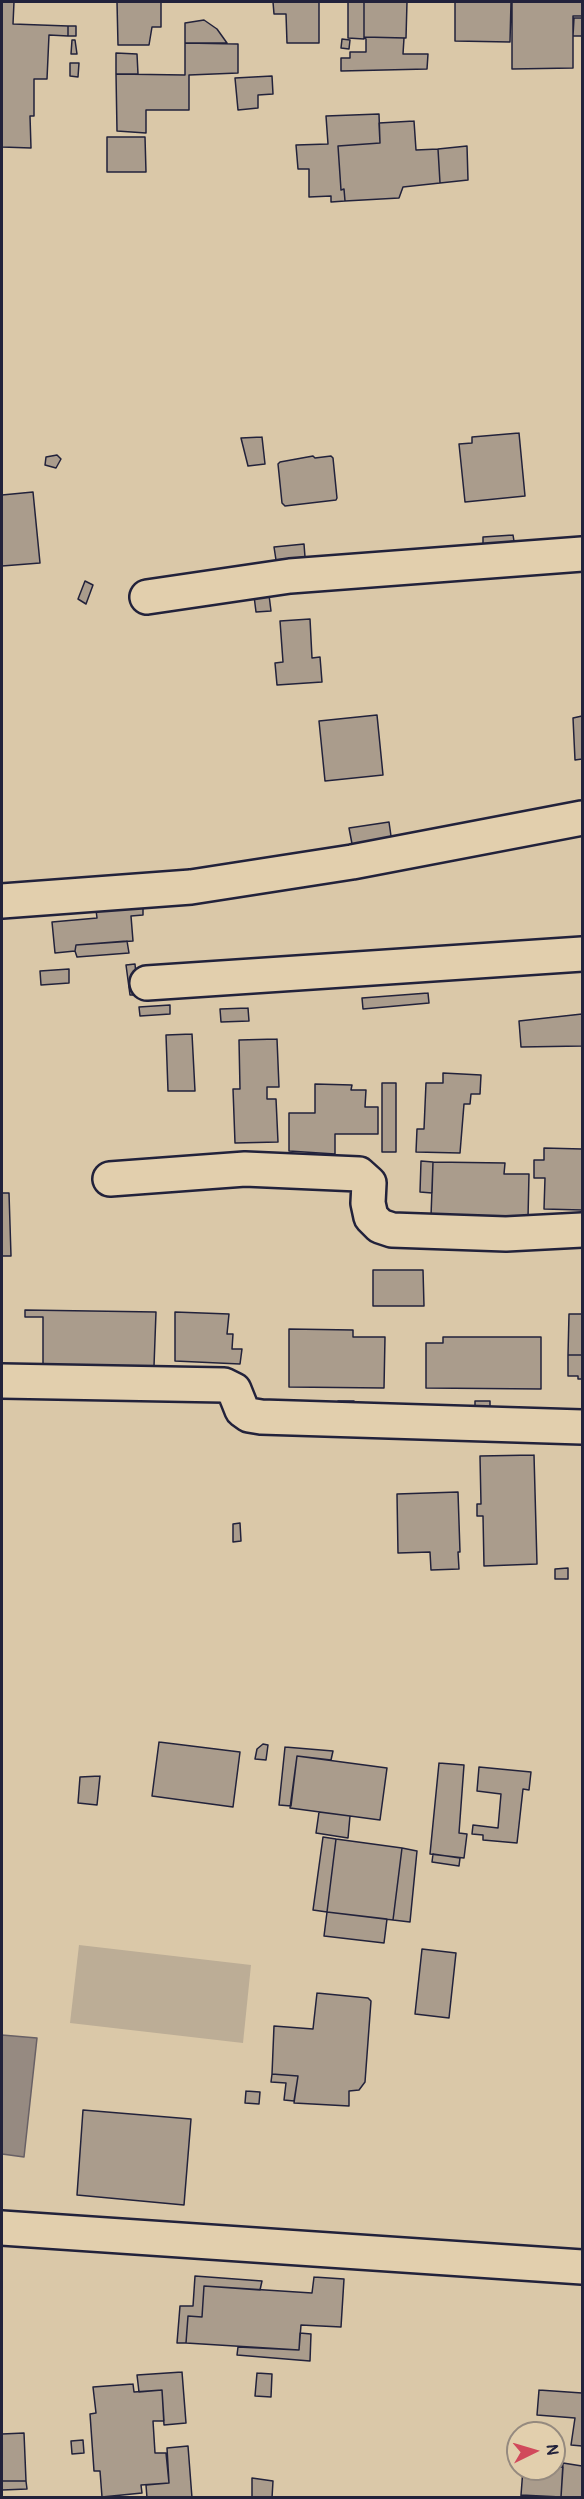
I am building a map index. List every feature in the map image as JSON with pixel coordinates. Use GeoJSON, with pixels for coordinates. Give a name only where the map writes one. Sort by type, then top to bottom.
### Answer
{"type":"FeatureCollection","features":[{"type":"Feature","properties":{"kind":"street"},"geometry":{"type":"LineString","coordinates":[[147,597],[290,576],[582,554]]}},
{"type":"Feature","properties":{"kind":"street"},"geometry":{"type":"LineString","coordinates":[[2,901],[203,885],[352,862],[582,818]]}},
{"type":"Feature","properties":{"kind":"street"},"geometry":{"type":"LineString","coordinates":[[147,983],[582,954]]}},
{"type":"Feature","properties":{"kind":"street"},"geometry":{"type":"LineString","coordinates":[[110,1179],[245,1169],[359,1174],[369,1183],[368,1203],[371,1217],[380,1226],[392,1230],[506,1234],[582,1230]]}},
{"type":"Feature","properties":{"kind":"street"},"geometry":{"type":"LineString","coordinates":[[2,1381],[224,1385],[234,1390],[242,1410],[249,1415],[261,1417],[582,1427]]}},
{"type":"Feature","properties":{"kind":"street"},"geometry":{"type":"LineString","coordinates":[[2,2228],[582,2267]]}},
{"type":"Feature","properties":{"kind":"shaded area"},"geometry":{"type":"Polygon","coordinates":[[[79,1945],[251,1965],[243,2043],[70,2023],[79,1945]]]}},
{"type":"Feature","properties":{"kind":"shaded area"},"geometry":{"type":"Polygon","coordinates":[[[2,2035],[37,2038],[24,2157],[2,2154],[2,2035]]]}},
{"type":"Feature","properties":{"kind":"building"},"geometry":{"type":"Polygon","coordinates":[[[2,2],[14,2],[13,24],[68,26],[68,36],[49,35],[47,79],[34,79],[34,116],[30,116],[31,148],[2,147],[2,2]]]}},
{"type":"Feature","properties":{"kind":"building"},"geometry":{"type":"Polygon","coordinates":[[[117,2],[161,2],[161,27],[152,27],[149,45],[118,45],[117,2]]]}},
{"type":"Feature","properties":{"kind":"building"},"geometry":{"type":"Polygon","coordinates":[[[273,2],[319,2],[319,43],[287,43],[286,14],[274,14],[273,2]]]}},
{"type":"Feature","properties":{"kind":"building"},"geometry":{"type":"Polygon","coordinates":[[[348,2],[364,2],[364,39],[348,38],[348,2]]]}},
{"type":"Feature","properties":{"kind":"building"},"geometry":{"type":"Polygon","coordinates":[[[364,2],[407,2],[406,38],[364,37],[364,2]]]}},
{"type":"Feature","properties":{"kind":"building"},"geometry":{"type":"Polygon","coordinates":[[[455,2],[511,2],[510,42],[455,41],[455,2]]]}},
{"type":"Feature","properties":{"kind":"building"},"geometry":{"type":"Polygon","coordinates":[[[512,2],[582,2],[582,16],[573,16],[573,68],[512,69],[512,2]]]}},
{"type":"Feature","properties":{"kind":"building"},"geometry":{"type":"Polygon","coordinates":[[[574,18],[582,18],[582,36],[573,36],[574,18]]]}},
{"type":"Feature","properties":{"kind":"building"},"geometry":{"type":"Polygon","coordinates":[[[204,20],[217,29],[227,43],[185,43],[185,23],[204,20]]]}},
{"type":"Feature","properties":{"kind":"building"},"geometry":{"type":"Polygon","coordinates":[[[68,26],[76,26],[76,36],[68,36],[68,26]]]}},
{"type":"Feature","properties":{"kind":"building"},"geometry":{"type":"Polygon","coordinates":[[[364,37],[404,38],[403,54],[428,54],[427,69],[341,71],[341,58],[350,58],[350,52],[366,52],[364,37]]]}},
{"type":"Feature","properties":{"kind":"building"},"geometry":{"type":"Polygon","coordinates":[[[342,39],[350,40],[349,49],[341,48],[342,39]]]}},
{"type":"Feature","properties":{"kind":"building"},"geometry":{"type":"Polygon","coordinates":[[[72,40],[75,40],[77,54],[71,54],[72,40]]]}},
{"type":"Feature","properties":{"kind":"building"},"geometry":{"type":"Polygon","coordinates":[[[185,43],[238,44],[238,73],[189,75],[189,110],[146,110],[146,133],[117,131],[116,74],[185,75],[185,43]]]}},
{"type":"Feature","properties":{"kind":"building"},"geometry":{"type":"Polygon","coordinates":[[[116,53],[137,54],[138,74],[116,74],[116,53]]]}},
{"type":"Feature","properties":{"kind":"building"},"geometry":{"type":"Polygon","coordinates":[[[70,63],[79,63],[78,77],[70,76],[70,63]]]}},
{"type":"Feature","properties":{"kind":"building"},"geometry":{"type":"Polygon","coordinates":[[[272,76],[273,94],[258,95],[258,108],[238,110],[235,78],[272,76]]]}},
{"type":"Feature","properties":{"kind":"building"},"geometry":{"type":"Polygon","coordinates":[[[379,114],[380,143],[338,146],[341,190],[344,189],[345,201],[331,202],[331,196],[309,197],[309,169],[298,169],[296,145],[328,144],[326,116],[379,114]]]}},
{"type":"Feature","properties":{"kind":"building"},"geometry":{"type":"Polygon","coordinates":[[[414,121],[416,150],[438,149],[440,183],[403,187],[399,198],[345,201],[344,189],[341,190],[338,146],[380,143],[379,123],[414,121]]]}},
{"type":"Feature","properties":{"kind":"building"},"geometry":{"type":"Polygon","coordinates":[[[107,137],[145,137],[146,172],[107,172],[107,137]]]}},
{"type":"Feature","properties":{"kind":"building"},"geometry":{"type":"Polygon","coordinates":[[[467,146],[468,180],[440,183],[438,149],[467,146]]]}},
{"type":"Feature","properties":{"kind":"building"},"geometry":{"type":"Polygon","coordinates":[[[519,433],[525,496],[465,502],[459,444],[472,443],[472,437],[519,433]]]}},
{"type":"Feature","properties":{"kind":"building"},"geometry":{"type":"Polygon","coordinates":[[[262,437],[265,464],[248,466],[241,438],[262,437]]]}},
{"type":"Feature","properties":{"kind":"building"},"geometry":{"type":"Polygon","coordinates":[[[57,455],[61,459],[56,468],[45,465],[46,457],[57,455]]]}},
{"type":"Feature","properties":{"kind":"building"},"geometry":{"type":"Polygon","coordinates":[[[313,456],[333,458],[336,500],[285,506],[282,503],[278,464],[313,456]]]}},
{"type":"Feature","properties":{"kind":"building"},"geometry":{"type":"Polygon","coordinates":[[[33,492],[40,563],[2,566],[2,495],[33,492]]]}},
{"type":"Feature","properties":{"kind":"building"},"geometry":{"type":"Polygon","coordinates":[[[513,535],[514,541],[483,546],[483,537],[513,535]]]}},
{"type":"Feature","properties":{"kind":"building"},"geometry":{"type":"Polygon","coordinates":[[[304,544],[305,557],[276,560],[274,547],[304,544]]]}},
{"type":"Feature","properties":{"kind":"building"},"geometry":{"type":"Polygon","coordinates":[[[85,581],[93,585],[86,604],[78,599],[85,581]]]}},
{"type":"Feature","properties":{"kind":"building"},"geometry":{"type":"Polygon","coordinates":[[[269,595],[271,611],[256,612],[254,596],[269,595]]]}},
{"type":"Feature","properties":{"kind":"building"},"geometry":{"type":"Polygon","coordinates":[[[310,619],[312,658],[320,657],[322,682],[277,685],[275,663],[283,662],[280,621],[310,619]]]}},
{"type":"Feature","properties":{"kind":"building"},"geometry":{"type":"Polygon","coordinates":[[[377,715],[383,775],[325,781],[319,721],[377,715]]]}},
{"type":"Feature","properties":{"kind":"building"},"geometry":{"type":"Polygon","coordinates":[[[582,716],[582,759],[575,760],[573,718],[582,716]]]}},
{"type":"Feature","properties":{"kind":"building"},"geometry":{"type":"Polygon","coordinates":[[[389,822],[392,843],[353,849],[349,828],[389,822]]]}},
{"type":"Feature","properties":{"kind":"building"},"geometry":{"type":"Polygon","coordinates":[[[143,906],[143,915],[131,916],[133,941],[76,945],[75,951],[55,953],[52,922],[97,918],[96,910],[143,906]]]}},
{"type":"Feature","properties":{"kind":"building"},"geometry":{"type":"Polygon","coordinates":[[[127,941],[129,953],[77,957],[75,951],[76,945],[127,941]]]}},
{"type":"Feature","properties":{"kind":"building"},"geometry":{"type":"Polygon","coordinates":[[[135,964],[138,995],[130,995],[126,965],[135,964]]]}},
{"type":"Feature","properties":{"kind":"building"},"geometry":{"type":"Polygon","coordinates":[[[69,969],[69,983],[41,985],[40,971],[69,969]]]}},
{"type":"Feature","properties":{"kind":"building"},"geometry":{"type":"Polygon","coordinates":[[[428,993],[429,1003],[363,1009],[362,998],[428,993]]]}},
{"type":"Feature","properties":{"kind":"building"},"geometry":{"type":"Polygon","coordinates":[[[170,1005],[170,1014],[140,1016],[139,1007],[170,1005]]]}},
{"type":"Feature","properties":{"kind":"building"},"geometry":{"type":"Polygon","coordinates":[[[248,1008],[249,1021],[221,1022],[220,1009],[248,1008]]]}},
{"type":"Feature","properties":{"kind":"building"},"geometry":{"type":"Polygon","coordinates":[[[582,1014],[582,1046],[521,1047],[519,1021],[582,1014]]]}},
{"type":"Feature","properties":{"kind":"building"},"geometry":{"type":"Polygon","coordinates":[[[192,1034],[195,1091],[168,1091],[166,1035],[192,1034]]]}},
{"type":"Feature","properties":{"kind":"building"},"geometry":{"type":"Polygon","coordinates":[[[277,1039],[279,1087],[267,1087],[267,1099],[276,1099],[278,1142],[235,1143],[233,1089],[240,1089],[239,1040],[277,1039]]]}},
{"type":"Feature","properties":{"kind":"building"},"geometry":{"type":"Polygon","coordinates":[[[443,1073],[481,1075],[480,1094],[471,1094],[470,1104],[464,1104],[460,1153],[416,1152],[417,1129],[424,1129],[426,1083],[443,1083],[443,1073]]]}},
{"type":"Feature","properties":{"kind":"building"},"geometry":{"type":"Polygon","coordinates":[[[382,1083],[396,1083],[396,1152],[382,1152],[382,1083]]]}},
{"type":"Feature","properties":{"kind":"building"},"geometry":{"type":"Polygon","coordinates":[[[315,1084],[352,1085],[351,1090],[366,1090],[365,1107],[378,1107],[378,1134],[335,1134],[335,1154],[289,1151],[289,1113],[315,1113],[315,1084]]]}},
{"type":"Feature","properties":{"kind":"building"},"geometry":{"type":"Polygon","coordinates":[[[544,1148],[582,1149],[582,1210],[544,1209],[545,1178],[534,1178],[534,1160],[544,1160],[544,1148]]]}},
{"type":"Feature","properties":{"kind":"building"},"geometry":{"type":"Polygon","coordinates":[[[421,1161],[433,1162],[432,1193],[420,1192],[421,1161]]]}},
{"type":"Feature","properties":{"kind":"building"},"geometry":{"type":"Polygon","coordinates":[[[433,1162],[505,1163],[504,1174],[529,1174],[528,1218],[431,1216],[433,1162]]]}},
{"type":"Feature","properties":{"kind":"building"},"geometry":{"type":"Polygon","coordinates":[[[2,1193],[9,1193],[11,1256],[2,1256],[2,1193]]]}},
{"type":"Feature","properties":{"kind":"building"},"geometry":{"type":"Polygon","coordinates":[[[373,1270],[423,1270],[424,1306],[373,1306],[373,1270]]]}},
{"type":"Feature","properties":{"kind":"building"},"geometry":{"type":"Polygon","coordinates":[[[25,1310],[156,1312],[154,1366],[43,1366],[43,1317],[25,1317],[25,1310]]]}},
{"type":"Feature","properties":{"kind":"building"},"geometry":{"type":"Polygon","coordinates":[[[175,1312],[229,1314],[227,1334],[233,1334],[232,1349],[242,1349],[240,1364],[175,1361],[175,1312]]]}},
{"type":"Feature","properties":{"kind":"building"},"geometry":{"type":"Polygon","coordinates":[[[569,1314],[582,1314],[582,1355],[568,1355],[569,1314]]]}},
{"type":"Feature","properties":{"kind":"building"},"geometry":{"type":"Polygon","coordinates":[[[289,1329],[353,1330],[353,1337],[385,1337],[384,1388],[289,1387],[289,1329]]]}},
{"type":"Feature","properties":{"kind":"building"},"geometry":{"type":"Polygon","coordinates":[[[443,1337],[541,1337],[541,1389],[426,1388],[426,1343],[443,1343],[443,1337]]]}},
{"type":"Feature","properties":{"kind":"building"},"geometry":{"type":"Polygon","coordinates":[[[568,1355],[582,1355],[582,1379],[578,1379],[578,1376],[568,1376],[568,1355]]]}},
{"type":"Feature","properties":{"kind":"building"},"geometry":{"type":"Polygon","coordinates":[[[338,1401],[354,1401],[354,1408],[338,1408],[338,1401]]]}},
{"type":"Feature","properties":{"kind":"building"},"geometry":{"type":"Polygon","coordinates":[[[475,1401],[490,1401],[490,1408],[475,1408],[475,1401]]]}},
{"type":"Feature","properties":{"kind":"building"},"geometry":{"type":"Polygon","coordinates":[[[534,1455],[537,1564],[484,1566],[483,1516],[477,1516],[477,1504],[481,1504],[480,1456],[534,1455]]]}},
{"type":"Feature","properties":{"kind":"building"},"geometry":{"type":"Polygon","coordinates":[[[458,1492],[459,1569],[431,1570],[430,1552],[398,1553],[397,1494],[458,1492]]]}},
{"type":"Feature","properties":{"kind":"building"},"geometry":{"type":"Polygon","coordinates":[[[240,1523],[241,1541],[233,1542],[233,1524],[240,1523]]]}},
{"type":"Feature","properties":{"kind":"building"},"geometry":{"type":"Polygon","coordinates":[[[568,1568],[568,1579],[555,1579],[555,1569],[568,1568]]]}},
{"type":"Feature","properties":{"kind":"building"},"geometry":{"type":"Polygon","coordinates":[[[159,1742],[240,1752],[233,1807],[152,1796],[159,1742]]]}},
{"type":"Feature","properties":{"kind":"building"},"geometry":{"type":"Polygon","coordinates":[[[263,1744],[268,1745],[266,1760],[255,1759],[257,1749],[263,1744]]]}},
{"type":"Feature","properties":{"kind":"building"},"geometry":{"type":"Polygon","coordinates":[[[285,1747],[333,1751],[331,1760],[297,1756],[291,1806],[279,1805],[285,1747]]]}},
{"type":"Feature","properties":{"kind":"building"},"geometry":{"type":"Polygon","coordinates":[[[297,1756],[387,1768],[380,1820],[290,1808],[297,1756]]]}},
{"type":"Feature","properties":{"kind":"building"},"geometry":{"type":"Polygon","coordinates":[[[439,1763],[464,1765],[459,1833],[467,1834],[464,1858],[430,1854],[439,1763]]]}},
{"type":"Feature","properties":{"kind":"building"},"geometry":{"type":"Polygon","coordinates":[[[479,1767],[531,1772],[529,1790],[523,1789],[517,1843],[483,1840],[483,1835],[472,1834],[473,1825],[498,1828],[501,1794],[477,1791],[479,1767]]]}},
{"type":"Feature","properties":{"kind":"building"},"geometry":{"type":"Polygon","coordinates":[[[100,1776],[97,1805],[78,1803],[80,1777],[100,1776]]]}},
{"type":"Feature","properties":{"kind":"building"},"geometry":{"type":"Polygon","coordinates":[[[319,1812],[350,1816],[348,1838],[316,1833],[319,1812]]]}},
{"type":"Feature","properties":{"kind":"building"},"geometry":{"type":"Polygon","coordinates":[[[323,1837],[336,1839],[327,1912],[313,1910],[323,1837]]]}},
{"type":"Feature","properties":{"kind":"building"},"geometry":{"type":"Polygon","coordinates":[[[336,1839],[402,1848],[393,1920],[327,1912],[336,1839]]]}},
{"type":"Feature","properties":{"kind":"building"},"geometry":{"type":"Polygon","coordinates":[[[402,1848],[417,1851],[410,1922],[393,1920],[402,1848]]]}},
{"type":"Feature","properties":{"kind":"building"},"geometry":{"type":"Polygon","coordinates":[[[433,1854],[460,1858],[459,1866],[432,1862],[433,1854]]]}},
{"type":"Feature","properties":{"kind":"building"},"geometry":{"type":"Polygon","coordinates":[[[327,1912],[387,1919],[384,1943],[324,1936],[327,1912]]]}},
{"type":"Feature","properties":{"kind":"building"},"geometry":{"type":"Polygon","coordinates":[[[422,1949],[456,1953],[449,2018],[415,2014],[422,1949]]]}},
{"type":"Feature","properties":{"kind":"building"},"geometry":{"type":"Polygon","coordinates":[[[317,1993],[368,1998],[371,2001],[365,2082],[359,2090],[349,2091],[349,2106],[294,2103],[298,2076],[272,2074],[274,2026],[313,2029],[317,1993]]]}},
{"type":"Feature","properties":{"kind":"building"},"geometry":{"type":"Polygon","coordinates":[[[272,2074],[298,2076],[294,2101],[284,2100],[286,2083],[271,2082],[272,2074]]]}},
{"type":"Feature","properties":{"kind":"building"},"geometry":{"type":"Polygon","coordinates":[[[246,2091],[260,2092],[259,2104],[245,2103],[246,2091]]]}},
{"type":"Feature","properties":{"kind":"building"},"geometry":{"type":"Polygon","coordinates":[[[83,2110],[191,2119],[184,2205],[77,2195],[83,2110]]]}},
{"type":"Feature","properties":{"kind":"building"},"geometry":{"type":"Polygon","coordinates":[[[195,2276],[262,2281],[260,2290],[204,2286],[202,2317],[188,2316],[186,2343],[177,2343],[180,2306],[193,2306],[195,2276]]]}},
{"type":"Feature","properties":{"kind":"building"},"geometry":{"type":"Polygon","coordinates":[[[314,2277],[344,2279],[341,2327],[301,2325],[299,2350],[186,2343],[188,2316],[202,2317],[204,2286],[312,2293],[314,2277]]]}},
{"type":"Feature","properties":{"kind":"building"},"geometry":{"type":"Polygon","coordinates":[[[300,2333],[311,2334],[310,2361],[237,2355],[238,2347],[299,2350],[300,2333]]]}},
{"type":"Feature","properties":{"kind":"building"},"geometry":{"type":"Polygon","coordinates":[[[182,2372],[186,2423],[164,2425],[162,2390],[139,2392],[137,2375],[182,2372]]]}},
{"type":"Feature","properties":{"kind":"building"},"geometry":{"type":"Polygon","coordinates":[[[257,2373],[272,2374],[271,2397],[255,2396],[257,2373]]]}},
{"type":"Feature","properties":{"kind":"building"},"geometry":{"type":"Polygon","coordinates":[[[133,2384],[134,2392],[162,2390],[164,2421],[153,2421],[155,2453],[166,2453],[169,2483],[141,2485],[142,2493],[102,2497],[100,2471],[94,2471],[90,2414],[96,2413],[93,2387],[133,2384]]]}},
{"type":"Feature","properties":{"kind":"building"},"geometry":{"type":"Polygon","coordinates":[[[539,2390],[582,2393],[582,2446],[571,2445],[575,2418],[537,2415],[539,2390]]]}},
{"type":"Feature","properties":{"kind":"building"},"geometry":{"type":"Polygon","coordinates":[[[24,2433],[26,2481],[2,2481],[2,2434],[24,2433]]]}},
{"type":"Feature","properties":{"kind":"building"},"geometry":{"type":"Polygon","coordinates":[[[83,2440],[84,2453],[72,2454],[71,2441],[83,2440]]]}},
{"type":"Feature","properties":{"kind":"building"},"geometry":{"type":"Polygon","coordinates":[[[188,2446],[192,2498],[147,2498],[146,2485],[169,2483],[167,2448],[188,2446]]]}},
{"type":"Feature","properties":{"kind":"building"},"geometry":{"type":"Polygon","coordinates":[[[566,2463],[582,2466],[582,2498],[521,2498],[521,2495],[561,2497],[562,2481],[566,2481],[566,2463]]]}},
{"type":"Feature","properties":{"kind":"building"},"geometry":{"type":"Polygon","coordinates":[[[252,2478],[273,2481],[272,2498],[252,2498],[252,2478]]]}},
{"type":"Feature","properties":{"kind":"building"},"geometry":{"type":"Polygon","coordinates":[[[2,2481],[26,2481],[27,2489],[2,2490],[2,2481]]]}},
{"type":"Feature","properties":{"kind":"building"},"geometry":{"type":"Polygon","coordinates":[[[522,2481],[562,2481],[561,2497],[521,2495],[522,2481]]]}}]}
